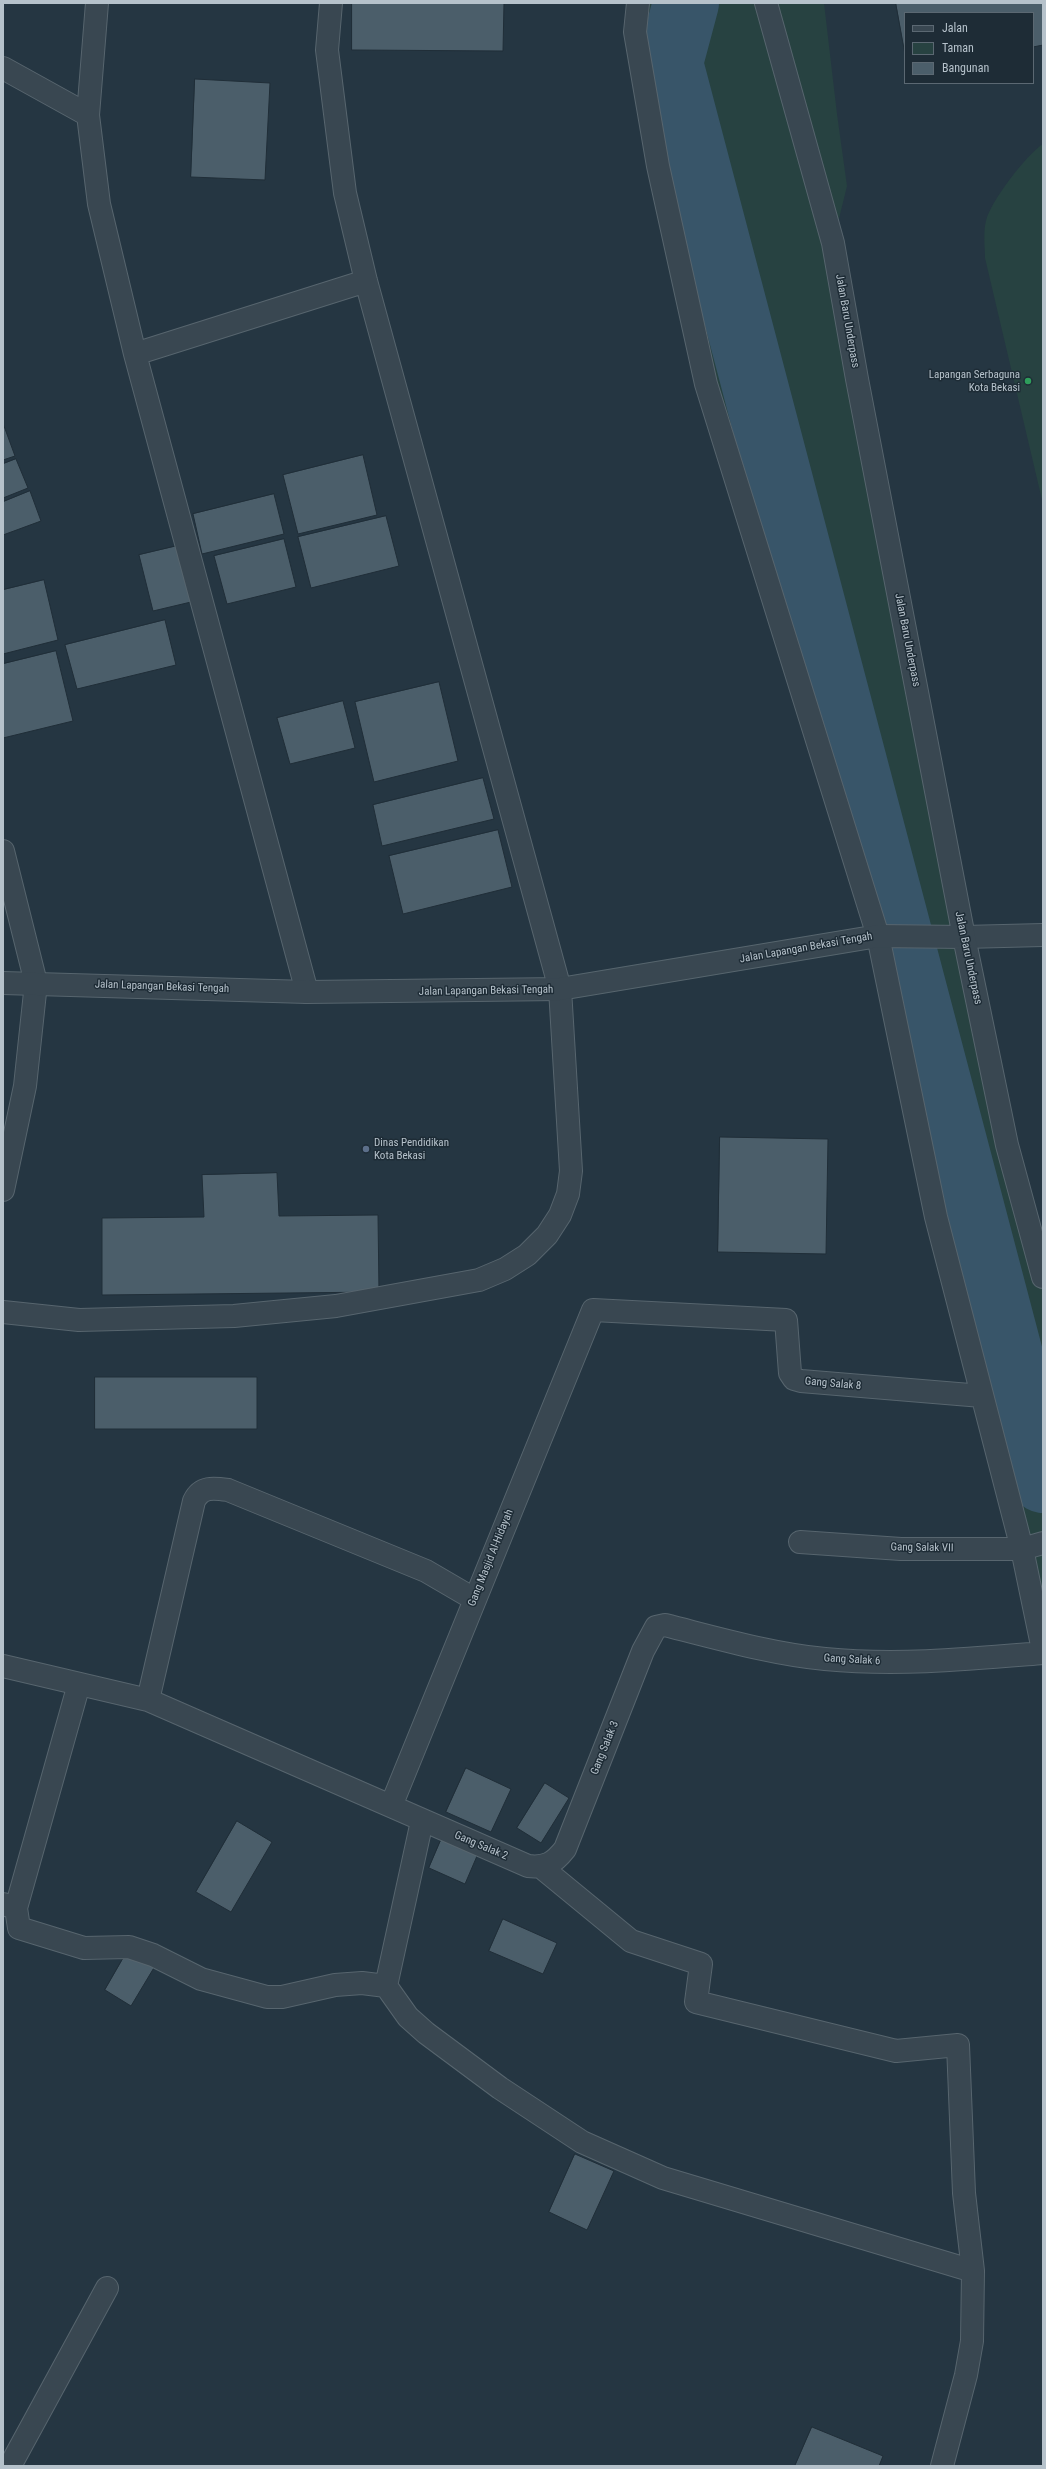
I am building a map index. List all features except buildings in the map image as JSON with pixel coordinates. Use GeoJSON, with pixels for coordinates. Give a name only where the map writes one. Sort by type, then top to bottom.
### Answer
{"type":"FeatureCollection","features":[{"type":"Feature","properties":{"kind":"street"},"geometry":{"type":"LineString","coordinates":[[97,3],[88,115],[99,204],[135,354],[307,992]]}},
{"type":"Feature","properties":{"kind":"street"},"geometry":{"type":"LineString","coordinates":[[3,1312],[79,1320],[234,1316],[343,1304],[478,1280],[505,1269],[527,1255],[547,1235],[560,1215],[568,1194],[571,1171],[560,989],[366,281],[343,178],[327,50],[331,3]]}},
{"type":"Feature","properties":{"kind":"street"},"geometry":{"type":"LineString","coordinates":[[638,3],[635,32],[658,166],[706,384],[878,936],[936,1217],[982,1396],[1035,1545],[1043,1650]]}},
{"type":"Feature","properties":{"kind":"street","name":"Jalan Baru Underpass"},"geometry":{"type":"LineString","coordinates":[[766,3],[834,243],[856,379],[964,937],[1007,1145],[1043,1277]]}},
{"type":"Feature","properties":{"kind":"street"},"geometry":{"type":"LineString","coordinates":[[3,68],[88,115]]}},
{"type":"Feature","properties":{"kind":"street"},"geometry":{"type":"LineString","coordinates":[[135,354],[366,281]]}},
{"type":"Feature","properties":{"kind":"street"},"geometry":{"type":"LineString","coordinates":[[3,851],[36,983],[25,1086],[3,1190]]}},
{"type":"Feature","properties":{"kind":"street","name":"Jalan Lapangan Bekasi Tengah"},"geometry":{"type":"LineString","coordinates":[[3,983],[307,992],[560,989],[878,936],[964,937],[1043,935]]}},
{"type":"Feature","properties":{"kind":"street","name":"Gang Salak 8"},"geometry":{"type":"LineString","coordinates":[[593,1310],[786,1320],[790,1373],[794,1379],[801,1381],[982,1396]]}},
{"type":"Feature","properties":{"kind":"street","name":"Gang Masjid Al-Hidayah"},"geometry":{"type":"LineString","coordinates":[[391,1806],[474,1599],[593,1310]]}},
{"type":"Feature","properties":{"kind":"street"},"geometry":{"type":"LineString","coordinates":[[148,1700],[194,1501],[197,1495],[208,1488],[228,1490],[426,1571],[474,1599]]}},
{"type":"Feature","properties":{"kind":"street","name":"Gang Salak VII"},"geometry":{"type":"LineString","coordinates":[[800,1542],[901,1549],[1035,1545]]}},
{"type":"Feature","properties":{"kind":"street","name":"Gang Salak 6"},"geometry":{"type":"LineString","coordinates":[[665,1625],[784,1652],[824,1659],[924,1662],[1043,1653]]}},
{"type":"Feature","properties":{"kind":"street","name":"Gang Salak 3"},"geometry":{"type":"LineString","coordinates":[[541,1867],[551,1864],[565,1849],[643,1651],[656,1627],[665,1625]]}},
{"type":"Feature","properties":{"kind":"street","name":"Gang Salak 2"},"geometry":{"type":"LineString","coordinates":[[3,1666],[148,1700],[422,1821],[528,1866],[541,1867]]}},
{"type":"Feature","properties":{"kind":"street"},"geometry":{"type":"LineString","coordinates":[[79,1684],[9,1906],[19,1928],[84,1948],[129,1947],[153,1955],[201,1979],[267,1997],[282,1997],[335,1985],[362,1983],[386,1986],[408,2017],[426,2033],[500,2088],[582,2142],[663,2178],[973,2271]]}},
{"type":"Feature","properties":{"kind":"street"},"geometry":{"type":"LineString","coordinates":[[386,1986],[422,1821]]}},
{"type":"Feature","properties":{"kind":"street"},"geometry":{"type":"LineString","coordinates":[[541,1867],[631,1941],[701,1964],[696,2002],[896,2051],[958,2045],[964,2193],[973,2271],[972,2341],[966,2375],[942,2466]]}},
{"type":"Feature","properties":{"kind":"street"},"geometry":{"type":"LineString","coordinates":[[10,2466],[107,2288]]}},
{"type":"Feature","properties":{"kind":"green space"},"geometry":{"type":"Polygon","coordinates":[[[638,3],[824,3],[847,186],[833,243],[1043,1277],[1043,1641],[878,936],[706,384],[638,3]]]}},
{"type":"Feature","properties":{"kind":"green space","name":"Lapangan Serbaguna Kota Bekasi"},"geometry":{"type":"Polygon","coordinates":[[[1043,144],[1043,504],[985,258],[984,235],[986,221],[994,202],[1019,168],[1036,149],[1043,144]]]}},
{"type":"Feature","properties":{"kind":"waterway"},"geometry":{"type":"LineString","coordinates":[[686,3],[670,63],[1043,1480]]}},
{"type":"Feature","properties":{"kind":"place","name":"Lapangan Serbaguna Kota Bekasi"},"geometry":{"type":"Point","coordinates":[1028,381]}},
{"type":"Feature","properties":{"kind":"place","name":"Dinas Pendidikan Kota Bekasi"},"geometry":{"type":"Point","coordinates":[366,1149]}}]}
